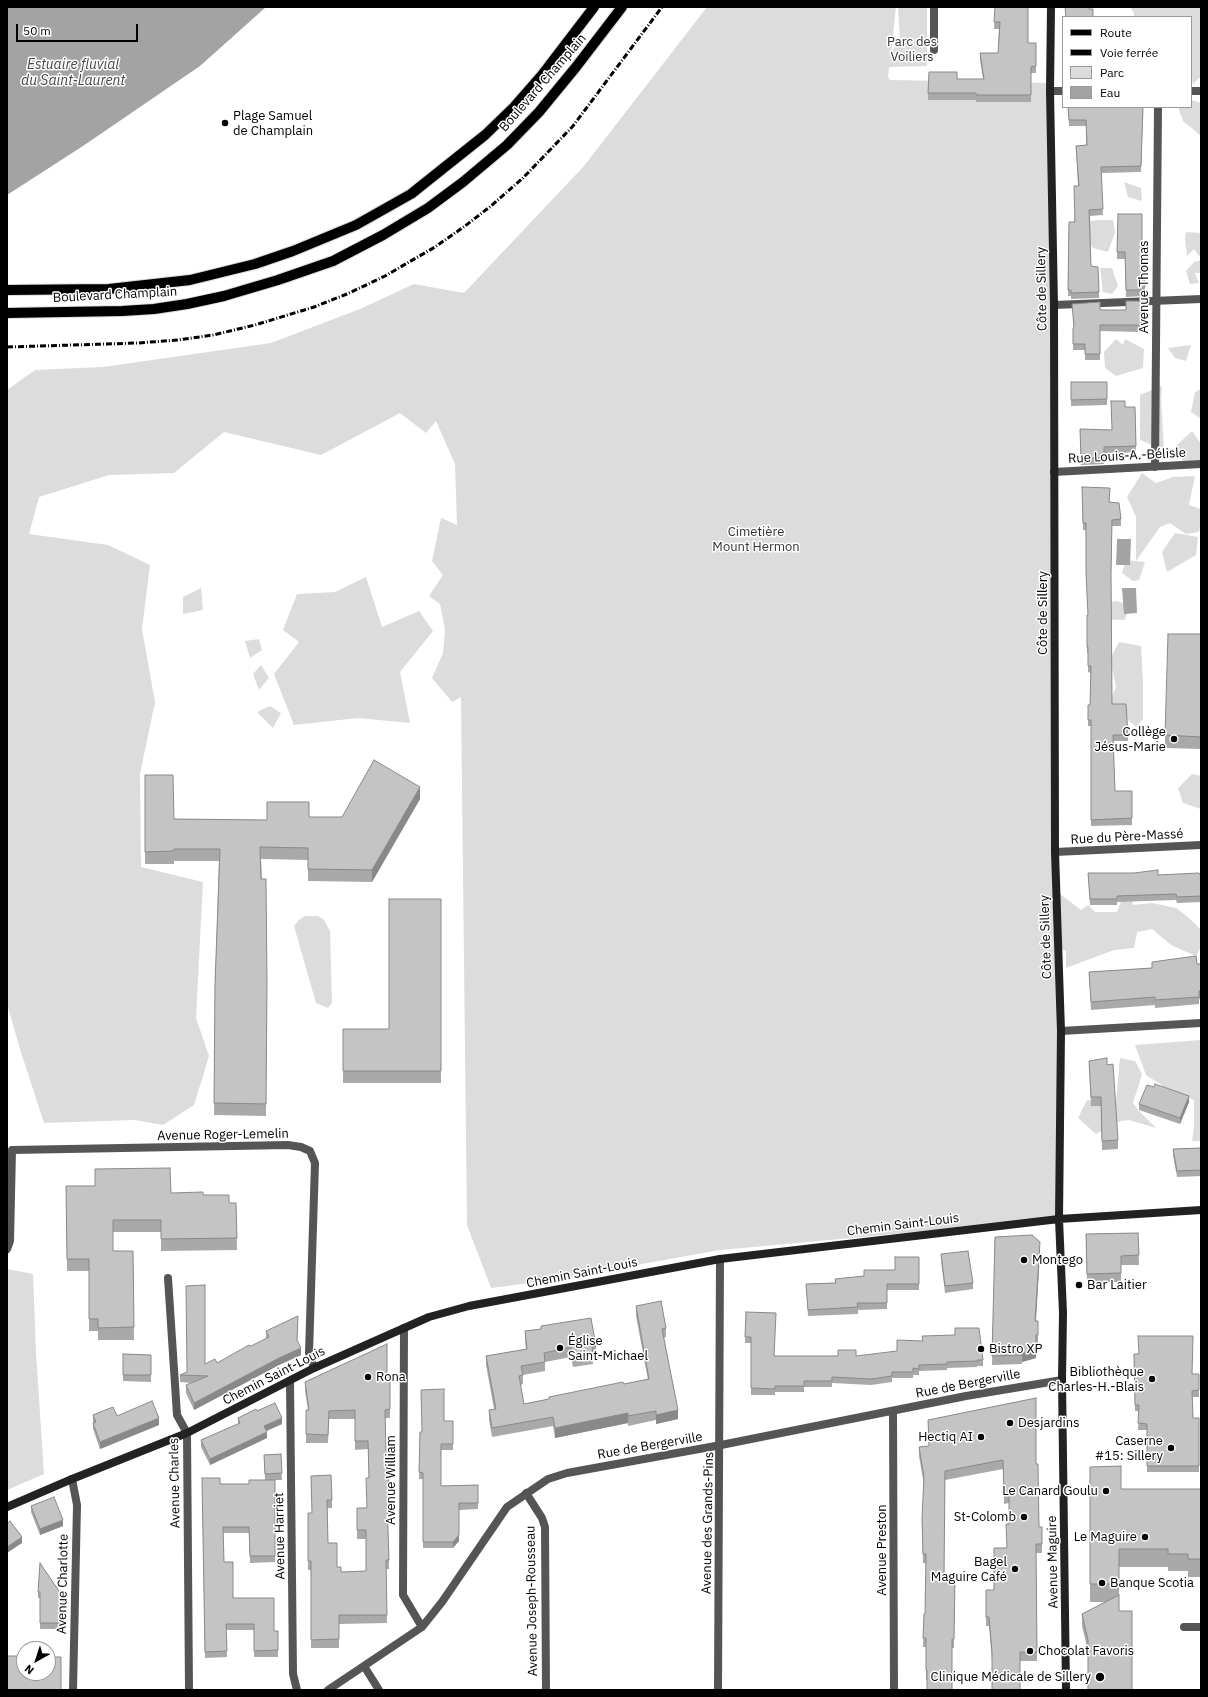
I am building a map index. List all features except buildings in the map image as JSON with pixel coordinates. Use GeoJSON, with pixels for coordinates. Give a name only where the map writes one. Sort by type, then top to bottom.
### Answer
{"type":"FeatureCollection","features":[{"type":"Feature","properties":{"kind":"main road","name":"Boulevard Champlain"},"geometry":{"type":"LineString","coordinates":[[7,290],[109,289],[190,280],[255,264],[292,251],[356,225],[410,194],[485,135],[514,107],[542,75],[594,7]]}},
{"type":"Feature","properties":{"kind":"main road","name":"Boulevard Champlain"},"geometry":{"type":"LineString","coordinates":[[7,314],[122,311],[154,309],[187,304],[224,296],[278,280],[333,260],[383,235],[434,204],[507,145],[539,112],[622,7]]}},
{"type":"Feature","properties":{"kind":"street"},"geometry":{"type":"LineString","coordinates":[[934,7],[934,50]]}},
{"type":"Feature","properties":{"kind":"street","name":"Côte de Sillery"},"geometry":{"type":"LineString","coordinates":[[1051,7],[1050,91],[1054,305],[1055,852],[1061,1031],[1058,1219]]}},
{"type":"Feature","properties":{"kind":"street"},"geometry":{"type":"LineString","coordinates":[[1050,91],[1062,91]]}},
{"type":"Feature","properties":{"kind":"street","name":"Avenue Thomas"},"geometry":{"type":"LineString","coordinates":[[1155,467],[1158,108]]}},
{"type":"Feature","properties":{"kind":"street"},"geometry":{"type":"LineString","coordinates":[[1054,305],[1201,299]]}},
{"type":"Feature","properties":{"kind":"street","name":"Rue Louis-A.-Bélisle"},"geometry":{"type":"LineString","coordinates":[[1054,472],[1201,464]]}},
{"type":"Feature","properties":{"kind":"street","name":"Rue du Père-Massé"},"geometry":{"type":"LineString","coordinates":[[1055,852],[1201,845]]}},
{"type":"Feature","properties":{"kind":"street"},"geometry":{"type":"LineString","coordinates":[[1061,1031],[1201,1023]]}},
{"type":"Feature","properties":{"kind":"street","name":"Avenue Roger-Lemelin"},"geometry":{"type":"LineString","coordinates":[[7,1249],[10,1241],[12,1150],[288,1145],[301,1147],[310,1151],[315,1163],[309,1353],[314,1368]]}},
{"type":"Feature","properties":{"kind":"street","name":"Chemin Saint-Louis"},"geometry":{"type":"LineString","coordinates":[[7,1507],[187,1433],[314,1368],[429,1317],[469,1306],[720,1259],[1058,1219],[1201,1210]]}},
{"type":"Feature","properties":{"kind":"street","name":"Avenue Maguire"},"geometry":{"type":"LineString","coordinates":[[1058,1219],[1063,1286],[1062,1380],[1066,1690]]}},
{"type":"Feature","properties":{"kind":"street","name":"Avenue des Grands-Pins"},"geometry":{"type":"LineString","coordinates":[[718,1690],[720,1259]]}},
{"type":"Feature","properties":{"kind":"street","name":"Avenue Charles"},"geometry":{"type":"LineString","coordinates":[[168,1278],[177,1414],[187,1433],[189,1690]]}},
{"type":"Feature","properties":{"kind":"street","name":"Avenue William"},"geometry":{"type":"LineString","coordinates":[[404,1328],[403,1595],[422,1627]]}},
{"type":"Feature","properties":{"kind":"street","name":"Rue de Bergerville"},"geometry":{"type":"LineString","coordinates":[[328,1690],[422,1627],[456,1583],[507,1506],[548,1479],[567,1473],[720,1445],[966,1396],[1062,1380]]}},
{"type":"Feature","properties":{"kind":"street","name":"Avenue Harriet"},"geometry":{"type":"LineString","coordinates":[[290,1381],[293,1674],[297,1690]]}},
{"type":"Feature","properties":{"kind":"street","name":"Avenue Preston"},"geometry":{"type":"LineString","coordinates":[[893,1411],[894,1690]]}},
{"type":"Feature","properties":{"kind":"street","name":"Avenue Charlotte"},"geometry":{"type":"LineString","coordinates":[[72,1479],[77,1505],[73,1690]]}},
{"type":"Feature","properties":{"kind":"street","name":"Avenue Joseph-Rousseau"},"geometry":{"type":"LineString","coordinates":[[526,1493],[542,1518],[545,1527],[546,1690]]}},
{"type":"Feature","properties":{"kind":"street"},"geometry":{"type":"LineString","coordinates":[[1184,1627],[1201,1627]]}},
{"type":"Feature","properties":{"kind":"street"},"geometry":{"type":"LineString","coordinates":[[364,1666],[379,1690]]}},
{"type":"Feature","properties":{"kind":"green space","name":"Cimetière Mount Hermon"},"geometry":{"type":"Polygon","coordinates":[[[707,7],[896,7],[891,53],[900,41],[898,7],[927,7],[927,66],[889,67],[888,77],[890,80],[1052,83],[1056,891],[1081,910],[1088,905],[1095,912],[1117,912],[1122,899],[1131,893],[1133,905],[1152,903],[1176,908],[1201,930],[1201,947],[1196,956],[1171,945],[1152,929],[1137,932],[1134,948],[1114,950],[1066,968],[1066,951],[1059,948],[1059,1219],[720,1250],[553,1280],[491,1288],[467,1225],[461,697],[452,702],[432,678],[443,653],[445,629],[440,604],[429,596],[443,575],[432,561],[441,518],[457,525],[455,464],[436,421],[426,433],[400,413],[321,455],[224,432],[174,473],[109,475],[39,497],[29,534],[108,545],[150,565],[142,629],[155,702],[140,774],[141,867],[203,882],[196,1018],[209,1056],[194,1105],[163,1125],[135,1120],[44,1123],[7,1004],[7,390],[35,370],[103,367],[271,343],[360,309],[414,284],[464,293],[584,166],[707,7]]]}},
{"type":"Feature","properties":{"kind":"green space"},"geometry":{"type":"Polygon","coordinates":[[[1130,7],[1201,7],[1201,78],[1193,84],[1192,16],[1134,16],[1134,13],[1130,7]]]}},
{"type":"Feature","properties":{"kind":"green space"},"geometry":{"type":"Polygon","coordinates":[[[1192,100],[1201,103],[1200,135],[1183,121],[1178,108],[1192,108],[1192,100]]]}},
{"type":"Feature","properties":{"kind":"green space"},"geometry":{"type":"Polygon","coordinates":[[[1124,182],[1141,188],[1142,201],[1128,197],[1124,182]]]}},
{"type":"Feature","properties":{"kind":"green space"},"geometry":{"type":"Polygon","coordinates":[[[1113,220],[1115,232],[1108,252],[1093,248],[1076,222],[1113,220]]]}},
{"type":"Feature","properties":{"kind":"green space"},"geometry":{"type":"Polygon","coordinates":[[[1186,232],[1201,233],[1201,255],[1199,256],[1194,249],[1187,256],[1185,239],[1186,232]]]}},
{"type":"Feature","properties":{"kind":"green space"},"geometry":{"type":"Polygon","coordinates":[[[1201,260],[1201,273],[1195,273],[1199,283],[1190,284],[1186,271],[1194,262],[1201,260]]]}},
{"type":"Feature","properties":{"kind":"green space"},"geometry":{"type":"Polygon","coordinates":[[[1100,268],[1112,268],[1118,286],[1112,294],[1103,292],[1100,268]]]}},
{"type":"Feature","properties":{"kind":"green space"},"geometry":{"type":"Polygon","coordinates":[[[1116,339],[1123,345],[1125,339],[1144,349],[1143,368],[1116,376],[1105,368],[1104,352],[1116,339]]]}},
{"type":"Feature","properties":{"kind":"green space"},"geometry":{"type":"Polygon","coordinates":[[[1191,345],[1186,361],[1175,358],[1168,348],[1191,345]]]}},
{"type":"Feature","properties":{"kind":"green space"},"geometry":{"type":"Polygon","coordinates":[[[1162,386],[1161,399],[1164,450],[1140,440],[1140,395],[1162,386]]]}},
{"type":"Feature","properties":{"kind":"green space"},"geometry":{"type":"Polygon","coordinates":[[[1201,389],[1201,419],[1191,412],[1195,392],[1201,389]]]}},
{"type":"Feature","properties":{"kind":"green space"},"geometry":{"type":"Polygon","coordinates":[[[1192,431],[1201,444],[1201,460],[1184,462],[1174,448],[1192,431]]]}},
{"type":"Feature","properties":{"kind":"green space"},"geometry":{"type":"Polygon","coordinates":[[[1142,473],[1156,483],[1173,477],[1195,476],[1189,505],[1201,509],[1201,522],[1199,532],[1186,534],[1170,523],[1160,527],[1136,561],[1136,517],[1127,497],[1142,473]]]}},
{"type":"Feature","properties":{"kind":"green space"},"geometry":{"type":"Polygon","coordinates":[[[1175,533],[1198,537],[1196,555],[1167,572],[1162,552],[1175,533]]]}},
{"type":"Feature","properties":{"kind":"green space"},"geometry":{"type":"Polygon","coordinates":[[[1126,560],[1145,562],[1139,580],[1133,581],[1122,573],[1126,560]]]}},
{"type":"Feature","properties":{"kind":"green space"},"geometry":{"type":"Polygon","coordinates":[[[366,577],[382,627],[419,611],[433,631],[400,672],[410,723],[358,718],[294,725],[274,674],[299,642],[283,630],[297,594],[335,592],[366,577]]]}},
{"type":"Feature","properties":{"kind":"green space"},"geometry":{"type":"Polygon","coordinates":[[[201,588],[203,610],[183,614],[183,597],[201,588]]]}},
{"type":"Feature","properties":{"kind":"green space"},"geometry":{"type":"Polygon","coordinates":[[[1118,601],[1129,606],[1125,620],[1097,619],[1103,603],[1118,601]]]}},
{"type":"Feature","properties":{"kind":"green space"},"geometry":{"type":"Polygon","coordinates":[[[259,639],[262,650],[250,658],[245,641],[259,639]]]}},
{"type":"Feature","properties":{"kind":"green space"},"geometry":{"type":"Polygon","coordinates":[[[1119,642],[1141,646],[1143,719],[1136,727],[1109,703],[1116,687],[1110,659],[1119,642]]]}},
{"type":"Feature","properties":{"kind":"green space"},"geometry":{"type":"Polygon","coordinates":[[[261,665],[269,678],[259,690],[253,674],[261,665]]]}},
{"type":"Feature","properties":{"kind":"green space"},"geometry":{"type":"Polygon","coordinates":[[[270,706],[281,713],[273,728],[257,712],[270,706]]]}},
{"type":"Feature","properties":{"kind":"green space"},"geometry":{"type":"Polygon","coordinates":[[[1192,774],[1201,776],[1201,809],[1183,803],[1178,788],[1192,774]]]}},
{"type":"Feature","properties":{"kind":"green space"},"geometry":{"type":"Polygon","coordinates":[[[305,916],[318,916],[324,920],[330,931],[332,1003],[328,1008],[316,1003],[294,926],[305,916]]]}},
{"type":"Feature","properties":{"kind":"green space"},"geometry":{"type":"Polygon","coordinates":[[[1201,1040],[1201,1141],[1192,1141],[1194,1128],[1194,1100],[1171,1091],[1146,1075],[1135,1045],[1201,1040]]]}},
{"type":"Feature","properties":{"kind":"green space"},"geometry":{"type":"Polygon","coordinates":[[[1120,1058],[1135,1061],[1142,1074],[1133,1103],[1156,1128],[1129,1120],[1120,1121],[1096,1134],[1078,1118],[1087,1100],[1116,1103],[1120,1058]]]}},
{"type":"Feature","properties":{"kind":"green space"},"geometry":{"type":"Polygon","coordinates":[[[7,1269],[33,1274],[36,1353],[44,1474],[7,1490],[7,1269]]]}},
{"type":"Feature","properties":{"kind":"water","name":"Estuaire fluvial du Saint-Laurent"},"geometry":{"type":"Polygon","coordinates":[[[7,7],[266,7],[200,66],[83,146],[7,195],[7,7]]]}},
{"type":"Feature","properties":{"kind":"water"},"geometry":{"type":"Polygon","coordinates":[[[1117,539],[1131,539],[1130,565],[1116,565],[1117,539]]]}},
{"type":"Feature","properties":{"kind":"water"},"geometry":{"type":"Polygon","coordinates":[[[1122,588],[1136,588],[1137,613],[1124,614],[1122,588]]]}},
{"type":"Feature","properties":{"kind":"railway"},"geometry":{"type":"LineString","coordinates":[[7,347],[138,343],[178,340],[213,335],[255,325],[314,307],[347,294],[385,276],[435,247],[465,226],[523,178],[573,126],[662,7]]}},
{"type":"Feature","properties":{"kind":"place","name":"Plage Samuel de Champlain"},"geometry":{"type":"Point","coordinates":[225,123]}},
{"type":"Feature","properties":{"kind":"place","name":"Collège Jésus-Marie"},"geometry":{"type":"Point","coordinates":[1174,739]}},
{"type":"Feature","properties":{"kind":"place","name":"Montego"},"geometry":{"type":"Point","coordinates":[1024,1260]}},
{"type":"Feature","properties":{"kind":"place","name":"Bar Laitier"},"geometry":{"type":"Point","coordinates":[1079,1285]}},
{"type":"Feature","properties":{"kind":"place","name":"Église Saint-Michael"},"geometry":{"type":"Point","coordinates":[560,1348]}},
{"type":"Feature","properties":{"kind":"place","name":"Bistro XP"},"geometry":{"type":"Point","coordinates":[981,1349]}},
{"type":"Feature","properties":{"kind":"place","name":"Rona"},"geometry":{"type":"Point","coordinates":[368,1377]}},
{"type":"Feature","properties":{"kind":"place","name":"Bibliothèque Charles-H.-Blais"},"geometry":{"type":"Point","coordinates":[1152,1379]}},
{"type":"Feature","properties":{"kind":"place","name":"Desjardins"},"geometry":{"type":"Point","coordinates":[1010,1423]}},
{"type":"Feature","properties":{"kind":"place","name":"Hectiq AI"},"geometry":{"type":"Point","coordinates":[981,1437]}},
{"type":"Feature","properties":{"kind":"place","name":"Caserne #15: Sillery"},"geometry":{"type":"Point","coordinates":[1171,1448]}},
{"type":"Feature","properties":{"kind":"place","name":"Le Canard Goulu"},"geometry":{"type":"Point","coordinates":[1106,1491]}},
{"type":"Feature","properties":{"kind":"place","name":"St-Colomb"},"geometry":{"type":"Point","coordinates":[1024,1517]}},
{"type":"Feature","properties":{"kind":"place","name":"Le Maguire"},"geometry":{"type":"Point","coordinates":[1145,1537]}},
{"type":"Feature","properties":{"kind":"place","name":"Bagel Maguire Café"},"geometry":{"type":"Point","coordinates":[1015,1569]}},
{"type":"Feature","properties":{"kind":"place","name":"Banque Scotia"},"geometry":{"type":"Point","coordinates":[1102,1583]}},
{"type":"Feature","properties":{"kind":"place","name":"Chocolat Favoris"},"geometry":{"type":"Point","coordinates":[1030,1651]}},
{"type":"Feature","properties":{"kind":"place","name":"Clinique Médicale de Sillery"},"geometry":{"type":"Point","coordinates":[1100,1677]}},
{"type":"Feature","properties":{"kind":"park label","name":"Parc des Voiliers"},"geometry":{"type":"Point","coordinates":[912,50]}}]}
